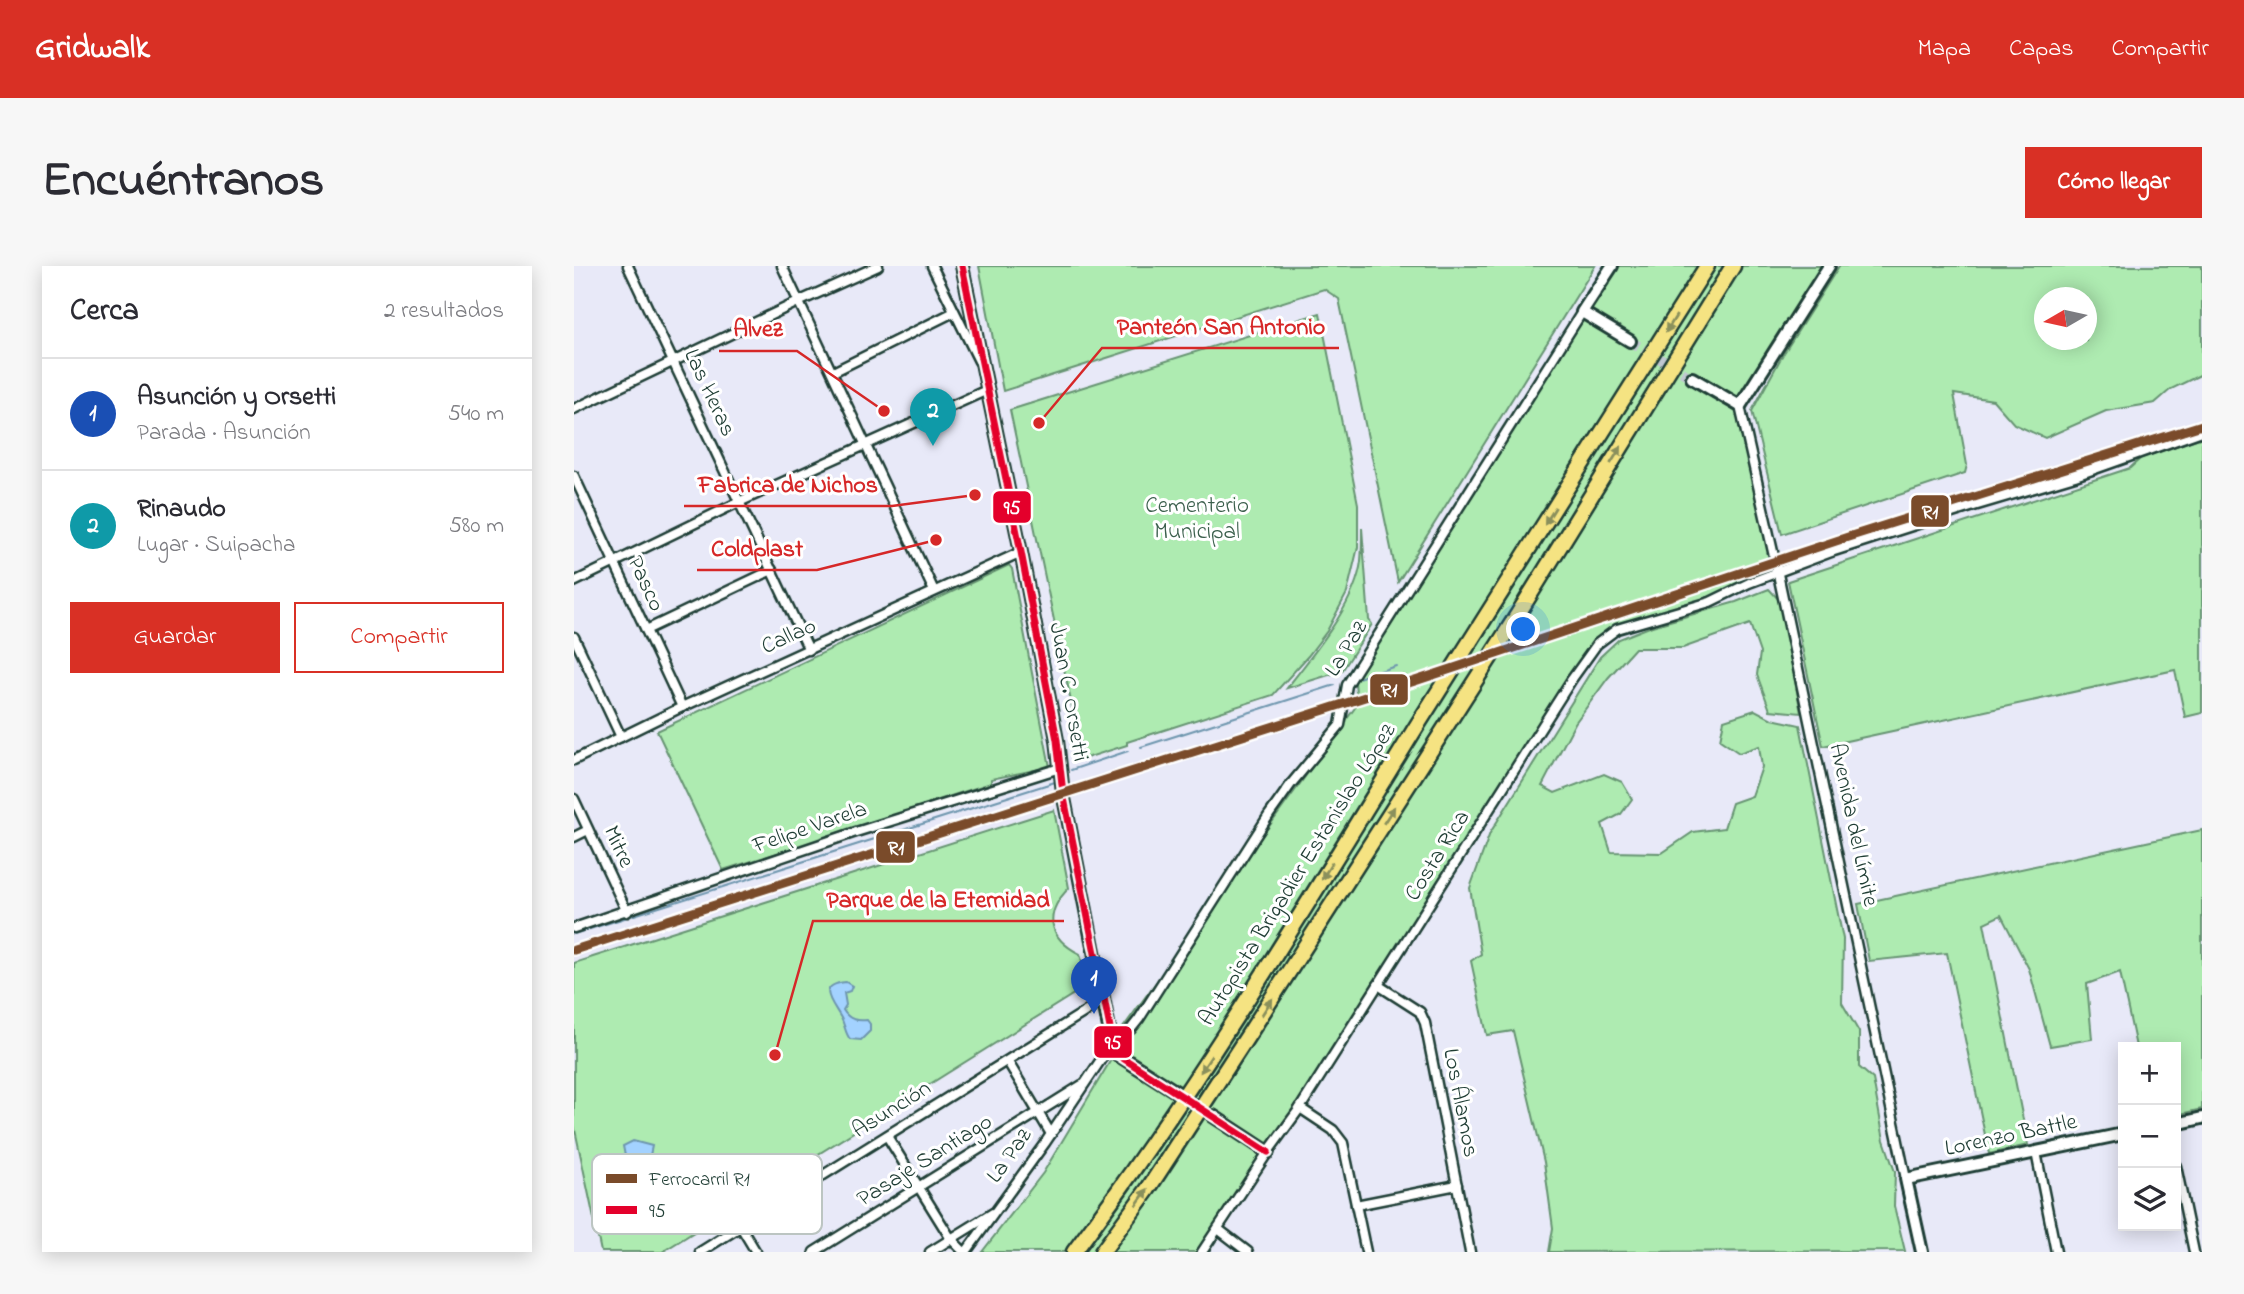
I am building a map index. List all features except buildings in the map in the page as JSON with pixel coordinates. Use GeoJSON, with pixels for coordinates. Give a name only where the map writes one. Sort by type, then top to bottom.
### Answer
{"type":"FeatureCollection","features":[{"type":"Feature","properties":{"kind":"highway","name":"Autopista Brigadier Estanislao López"},"geometry":{"type":"LineString","coordinates":[[1074,1252],[1129,1179],[1230,1028],[1440,688],[1707,266]]}},
{"type":"Feature","properties":{"kind":"highway","name":"Autopista Brigadier Estanislao López"},"geometry":{"type":"LineString","coordinates":[[1102,1252],[1148,1189],[1202,1107],[1518,614],[1733,266]]}},
{"type":"Feature","properties":{"kind":"street","name":"Las Heras"},"geometry":{"type":"LineString","coordinates":[[628,266],[809,650]]}},
{"type":"Feature","properties":{"kind":"street"},"geometry":{"type":"LineString","coordinates":[[782,266],[934,591]]}},
{"type":"Feature","properties":{"kind":"street"},"geometry":{"type":"LineString","coordinates":[[574,409],[878,266]]}},
{"type":"Feature","properties":{"kind":"street"},"geometry":{"type":"LineString","coordinates":[[932,266],[984,370]]}},
{"type":"Feature","properties":{"kind":"street","name":"Juan C. Orsetti"},"geometry":{"type":"LineString","coordinates":[[962,266],[1021,552],[1063,793],[1112,1043]]}},
{"type":"Feature","properties":{"kind":"street","name":"La Paz"},"geometry":{"type":"LineString","coordinates":[[1112,1043],[1130,1030],[1139,1019],[1276,805],[1340,725],[1347,685],[1612,266]]}},
{"type":"Feature","properties":{"kind":"street"},"geometry":{"type":"LineString","coordinates":[[1692,378],[1740,407],[1829,266]]}},
{"type":"Feature","properties":{"kind":"street"},"geometry":{"type":"LineString","coordinates":[[833,372],[954,312]]}},
{"type":"Feature","properties":{"kind":"street"},"geometry":{"type":"LineString","coordinates":[[1582,312],[1630,341]]}},
{"type":"Feature","properties":{"kind":"street"},"geometry":{"type":"LineString","coordinates":[[574,582],[739,502],[988,390]]}},
{"type":"Feature","properties":{"kind":"street","name":"Avenida del Límite"},"geometry":{"type":"LineString","coordinates":[[1740,407],[1922,1252]]}},
{"type":"Feature","properties":{"kind":"street","name":"Costa Rica"},"geometry":{"type":"LineString","coordinates":[[1202,1252],[1300,1108],[1572,679],[1597,644],[1617,629],[1710,602],[1749,583],[1858,543],[2075,476],[2202,431]]}},
{"type":"Feature","properties":{"kind":"street","name":"Pasco"},"geometry":{"type":"LineString","coordinates":[[574,477],[682,707]]}},
{"type":"Feature","properties":{"kind":"street","name":"Callao"},"geometry":{"type":"LineString","coordinates":[[574,760],[682,707],[1021,552]]}},
{"type":"Feature","properties":{"kind":"street"},"geometry":{"type":"LineString","coordinates":[[646,630],[772,570]]}},
{"type":"Feature","properties":{"kind":"street"},"geometry":{"type":"LineString","coordinates":[[574,637],[621,737]]}},
{"type":"Feature","properties":{"kind":"street","name":"Felipe Varela"},"geometry":{"type":"LineString","coordinates":[[574,928],[856,832],[1060,768]]}},
{"type":"Feature","properties":{"kind":"street","name":"Mitre"},"geometry":{"type":"LineString","coordinates":[[574,799],[627,912]]}},
{"type":"Feature","properties":{"kind":"street"},"geometry":{"type":"LineString","coordinates":[[574,837],[589,830]]}},
{"type":"Feature","properties":{"kind":"street","name":"Los Álamos"},"geometry":{"type":"LineString","coordinates":[[1378,985],[1420,1012],[1425,1023],[1470,1252]]}},
{"type":"Feature","properties":{"kind":"street","name":"Asunción"},"geometry":{"type":"LineString","coordinates":[[822,1177],[1104,1000]]}},
{"type":"Feature","properties":{"kind":"street"},"geometry":{"type":"LineString","coordinates":[[1112,1043],[1115,1053],[1178,1093]]}},
{"type":"Feature","properties":{"kind":"street","name":"Pasaje Santiago"},"geometry":{"type":"LineString","coordinates":[[814,1252],[1085,1083],[1112,1043]]}},
{"type":"Feature","properties":{"kind":"street"},"geometry":{"type":"LineString","coordinates":[[1008,1062],[1051,1134]]}},
{"type":"Feature","properties":{"kind":"street","name":"La Paz"},"geometry":{"type":"LineString","coordinates":[[965,1252],[997,1211],[1085,1083]]}},
{"type":"Feature","properties":{"kind":"street"},"geometry":{"type":"LineString","coordinates":[[1300,1108],[1333,1130],[1343,1143],[1366,1252]]}},
{"type":"Feature","properties":{"kind":"street"},"geometry":{"type":"LineString","coordinates":[[1213,1116],[1268,1152]]}},
{"type":"Feature","properties":{"kind":"street"},"geometry":{"type":"LineString","coordinates":[[2181,1123],[2202,1118]]}},
{"type":"Feature","properties":{"kind":"street","name":"Lorenzo Battle"},"geometry":{"type":"LineString","coordinates":[[1906,1179],[2118,1135]]}},
{"type":"Feature","properties":{"kind":"street"},"geometry":{"type":"LineString","coordinates":[[887,1136],[951,1239],[965,1252]]}},
{"type":"Feature","properties":{"kind":"street"},"geometry":{"type":"LineString","coordinates":[[2036,1152],[2056,1252]]}},
{"type":"Feature","properties":{"kind":"street"},"geometry":{"type":"LineString","coordinates":[[2176,1168],[2194,1252]]}},
{"type":"Feature","properties":{"kind":"street"},"geometry":{"type":"LineString","coordinates":[[1356,1205],[1457,1185]]}},
{"type":"Feature","properties":{"kind":"street"},"geometry":{"type":"LineString","coordinates":[[930,1252],[997,1211]]}},
{"type":"Feature","properties":{"kind":"street"},"geometry":{"type":"LineString","coordinates":[[1218,1229],[1248,1252]]}},
{"type":"Feature","properties":{"kind":"street","name":"Asunción"},"geometry":{"type":"LineString","coordinates":[[700,1252],[730,1234]]}},
{"type":"Feature","properties":{"kind":"street"},"geometry":{"type":"LineString","coordinates":[[745,1234],[756,1252]]}},
{"type":"Feature","properties":{"kind":"green space"},"geometry":{"type":"Polygon","coordinates":[[[979,266],[1595,266],[1398,582],[1339,299],[1324,289],[1003,391],[979,266]]]}},
{"type":"Feature","properties":{"kind":"green space"},"geometry":{"type":"Polygon","coordinates":[[[1612,266],[1829,266],[1740,406],[1778,574],[1617,629],[1597,644],[1202,1252],[982,1252],[1043,1173],[1115,1053],[1112,1043],[1357,705],[1355,682],[1368,654],[1612,266]]]}},
{"type":"Feature","properties":{"kind":"green space"},"geometry":{"type":"Polygon","coordinates":[[[1839,266],[2202,266],[2202,374],[2171,389],[2155,403],[2106,411],[2045,438],[2014,424],[1993,400],[1954,394],[1967,465],[1965,473],[1782,534],[1752,411],[1782,356],[1839,266]]]}},
{"type":"Feature","properties":{"kind":"green space","name":"Cementerio Municipal"},"geometry":{"type":"Polygon","coordinates":[[[1320,313],[1358,504],[1358,547],[1347,593],[1327,631],[1273,695],[1083,759],[1010,410],[1320,313]]]}},
{"type":"Feature","properties":{"kind":"green space"},"geometry":{"type":"Polygon","coordinates":[[[2202,437],[2202,713],[2185,717],[2175,670],[1823,746],[1788,581],[2130,468],[2141,458],[2202,437]]]}},
{"type":"Feature","properties":{"kind":"green space"},"geometry":{"type":"Polygon","coordinates":[[[1362,528],[1369,620],[1372,624],[1342,671],[1287,688],[1332,628],[1351,594],[1361,561],[1362,528]]]}},
{"type":"Feature","properties":{"kind":"green space"},"geometry":{"type":"Polygon","coordinates":[[[1009,565],[1012,569],[1050,767],[991,779],[991,783],[929,803],[929,806],[723,870],[657,731],[1009,565]]]}},
{"type":"Feature","properties":{"kind":"green space"},"geometry":{"type":"Polygon","coordinates":[[[1769,589],[1780,601],[1801,713],[1770,710],[1757,675],[1760,653],[1750,624],[1683,648],[1635,648],[1608,678],[1575,723],[1542,786],[1555,793],[1604,774],[1622,782],[1632,799],[1621,814],[1602,824],[1611,852],[1662,853],[1693,832],[1724,828],[1732,803],[1752,796],[1762,767],[1759,746],[1739,753],[1720,740],[1724,720],[1755,710],[1772,719],[1800,725],[1843,939],[1842,1003],[1859,1032],[1859,1067],[1873,1079],[1884,1140],[1895,1172],[1894,1206],[1905,1251],[1549,1252],[1553,1228],[1544,1162],[1513,1031],[1487,1035],[1471,961],[1481,954],[1470,888],[1490,833],[1600,657],[1619,639],[1769,589]]]}},
{"type":"Feature","properties":{"kind":"green space"},"geometry":{"type":"Polygon","coordinates":[[[1054,810],[1069,888],[1055,907],[1053,925],[1061,941],[1080,954],[1088,985],[818,1154],[592,1154],[592,1210],[574,1125],[574,963],[1054,810]]]}},
{"type":"Feature","properties":{"kind":"green space"},"geometry":{"type":"Polygon","coordinates":[[[2202,830],[2202,1109],[2181,1114],[2181,1042],[2135,1042],[2120,972],[2087,984],[2092,1039],[2050,1046],[2029,969],[2001,915],[1984,923],[2028,1145],[1989,1154],[1947,953],[1869,961],[1858,904],[2202,830]]]}},
{"type":"Feature","properties":{"kind":"green space"},"geometry":{"type":"Polygon","coordinates":[[[597,1234],[691,1234],[662,1252],[601,1252],[597,1234]]]}},
{"type":"Feature","properties":{"kind":"water"},"geometry":{"type":"Polygon","coordinates":[[[846,982],[852,986],[850,991],[844,993],[846,1005],[843,1010],[851,1018],[867,1020],[870,1024],[870,1031],[861,1040],[850,1039],[828,995],[831,987],[846,982]]]}},
{"type":"Feature","properties":{"kind":"water"},"geometry":{"type":"Polygon","coordinates":[[[633,1141],[652,1146],[650,1154],[625,1154],[623,1146],[633,1141]]]}},
{"type":"Feature","properties":{"kind":"waterway"},"geometry":{"type":"LineString","coordinates":[[1358,678],[1396,666]]}},
{"type":"Feature","properties":{"kind":"waterway"},"geometry":{"type":"LineString","coordinates":[[1141,747],[1335,685]]}},
{"type":"Feature","properties":{"kind":"waterway"},"geometry":{"type":"LineString","coordinates":[[1071,770],[1128,751]]}},
{"type":"Feature","properties":{"kind":"waterway"},"geometry":{"type":"LineString","coordinates":[[574,934],[1055,782]]}},
{"type":"Feature","properties":{"kind":"tunnel"},"geometry":{"type":"LineString","coordinates":[[1630,341],[1692,378]]}},
{"type":"Feature","properties":{"kind":"tunnel"},"geometry":{"type":"LineString","coordinates":[[1178,1093],[1213,1116]]}},
{"type":"Feature","properties":{"kind":"rail line","name":"R1"},"geometry":{"type":"LineString","coordinates":[[574,950],[2202,425]]}},
{"type":"Feature","properties":{"kind":"transit line","name":"95"},"geometry":{"type":"LineString","coordinates":[[962,266],[1021,552],[1057,740],[1063,793],[1115,1053],[1268,1152]]}},
{"type":"Feature","properties":{"kind":"place","name":"Alvez"},"geometry":{"type":"Point","coordinates":[884,411]}},
{"type":"Feature","properties":{"kind":"place","name":"Panteón San Antonio"},"geometry":{"type":"Point","coordinates":[1039,423]}},
{"type":"Feature","properties":{"kind":"place","name":"Rinaudo"},"geometry":{"type":"Point","coordinates":[933,446]}},
{"type":"Feature","properties":{"kind":"place","name":"Fabrica de Nichos"},"geometry":{"type":"Point","coordinates":[975,495]}},
{"type":"Feature","properties":{"kind":"place","name":"Coldplast"},"geometry":{"type":"Point","coordinates":[936,540]}},
{"type":"Feature","properties":{"kind":"place","name":"Asunción y Orsetti"},"geometry":{"type":"Point","coordinates":[1094,1014]}},
{"type":"Feature","properties":{"kind":"place","name":"Parque de la Eternidad"},"geometry":{"type":"Point","coordinates":[775,1055]}}]}
